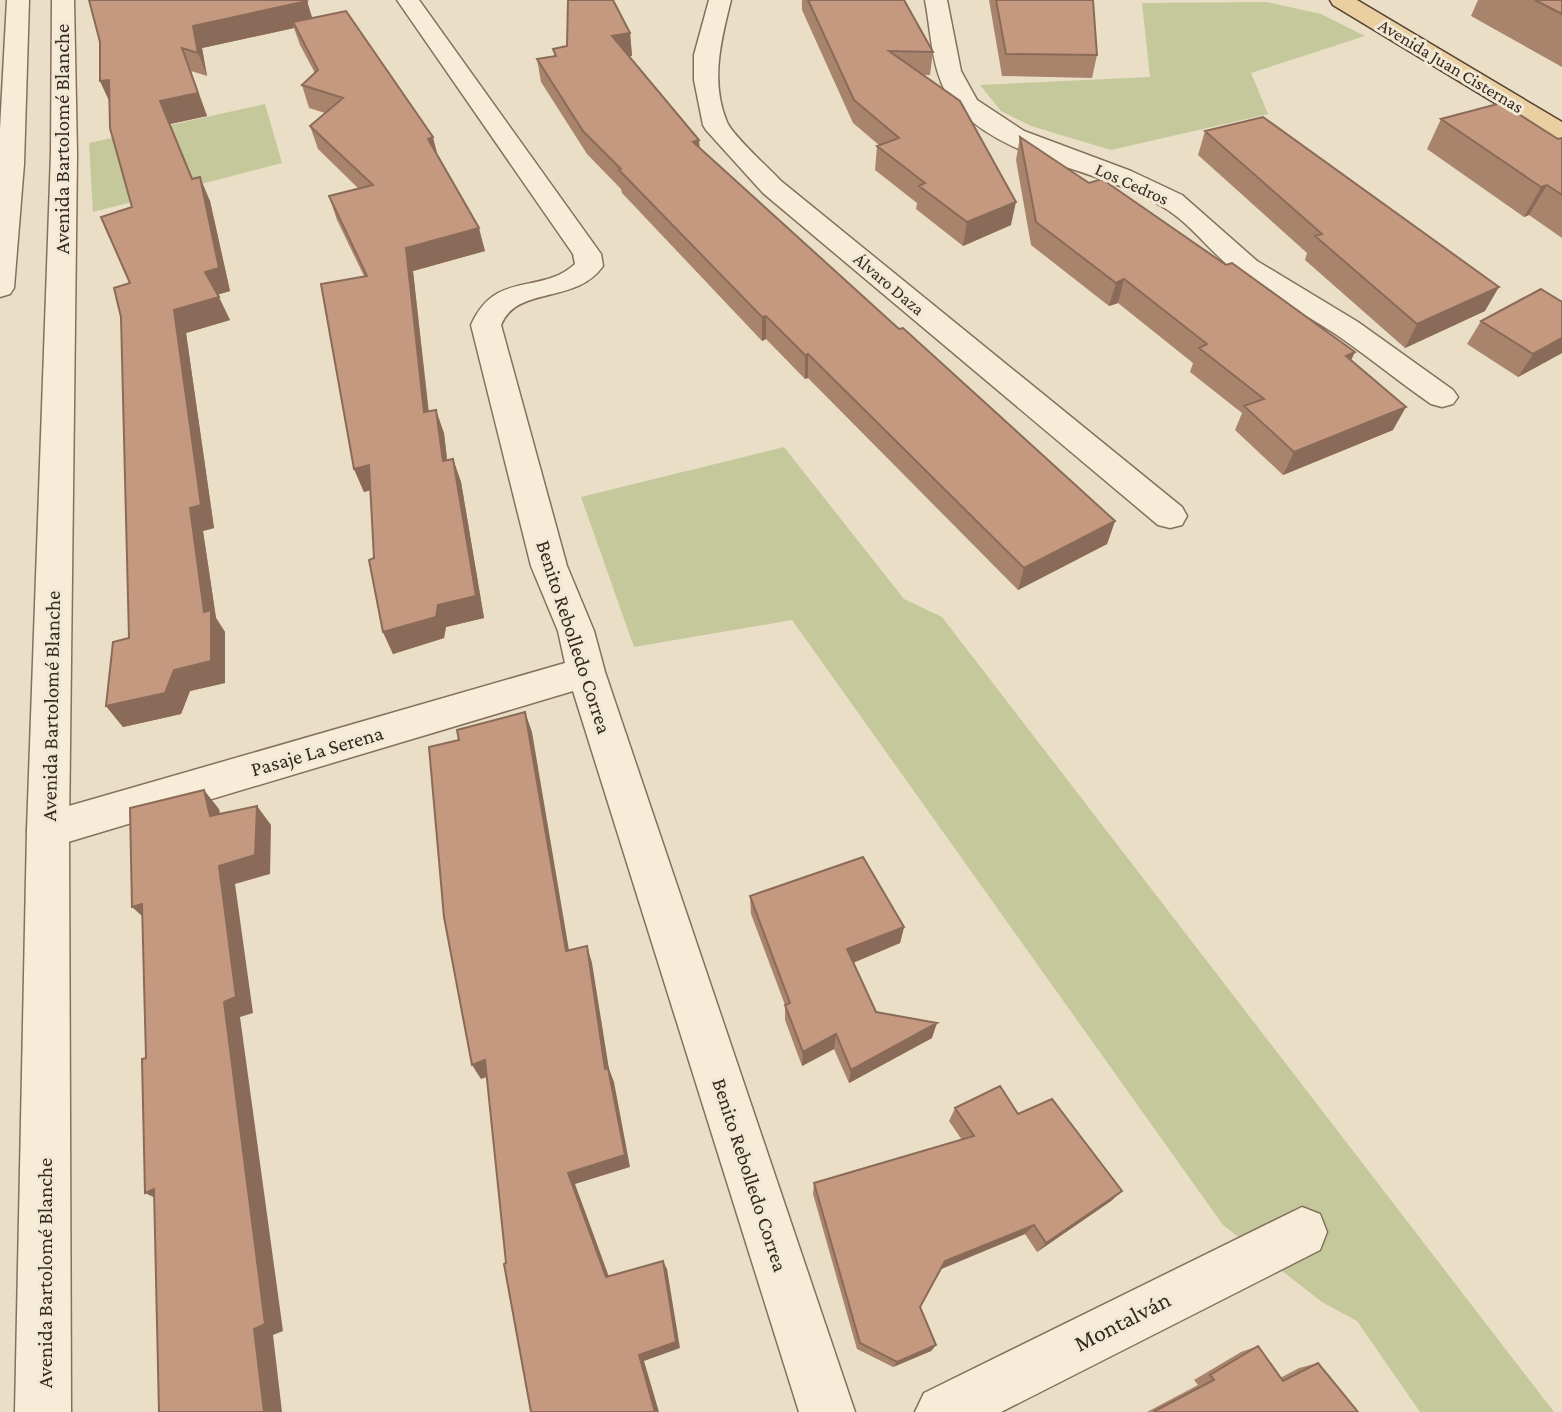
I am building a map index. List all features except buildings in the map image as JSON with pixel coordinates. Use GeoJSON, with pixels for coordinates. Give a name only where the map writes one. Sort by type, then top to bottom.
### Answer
{"type":"FeatureCollection","features":[{"type":"Feature","properties":{"kind":"main road","name":"Avenida Juan Cisternas"},"geometry":{"type":"LineString","coordinates":[[1340,0],[1562,133]]}},
{"type":"Feature","properties":{"kind":"street"},"geometry":{"type":"LineString","coordinates":[[0,288],[11,164],[18,0]]}},
{"type":"Feature","properties":{"kind":"street","name":"Avenida Bartolomé Blanche"},"geometry":{"type":"LineString","coordinates":[[43,1412],[48,830],[64,154],[63,0]]}},
{"type":"Feature","properties":{"kind":"street","name":"Benito Rebolledo Correa"},"geometry":{"type":"LineString","coordinates":[[408,0],[587,254],[589,266],[575,279],[507,299],[489,311],[486,325],[549,566],[576,631],[586,672],[827,1412]]}},
{"type":"Feature","properties":{"kind":"street","name":"Álvaro Daza"},"geometry":{"type":"LineString","coordinates":[[720,0],[706,55],[706,80],[715,125],[772,187],[1170,516]]}},
{"type":"Feature","properties":{"kind":"street","name":"Los Cedros"},"geometry":{"type":"LineString","coordinates":[[936,0],[950,73],[966,104],[1002,128],[1039,147],[1125,178],[1173,201],[1200,222],[1236,258],[1337,322],[1442,397]]}},
{"type":"Feature","properties":{"kind":"street"},"geometry":{"type":"LineString","coordinates":[[11,164],[64,154]]}},
{"type":"Feature","properties":{"kind":"street","name":"Pasaje La Serena"},"geometry":{"type":"LineString","coordinates":[[48,830],[586,672]]}},
{"type":"Feature","properties":{"kind":"street","name":"Montalván"},"geometry":{"type":"LineString","coordinates":[[943,1412],[1302,1232]]}},
{"type":"Feature","properties":{"kind":"green space"},"geometry":{"type":"Polygon","coordinates":[[[1267,2],[1321,14],[1365,36],[1251,73],[1268,114],[1111,150],[1031,126],[1001,111],[980,85],[1150,77],[1142,3],[1267,2]]]}},
{"type":"Feature","properties":{"kind":"green space"},"geometry":{"type":"Polygon","coordinates":[[[265,104],[282,163],[93,212],[89,143],[265,104]]]}},
{"type":"Feature","properties":{"kind":"green space"},"geometry":{"type":"Polygon","coordinates":[[[784,447],[904,599],[942,617],[1554,1412],[1420,1412],[1357,1321],[1322,1302],[1223,1225],[792,620],[634,647],[581,497],[784,447]]]}}]}
